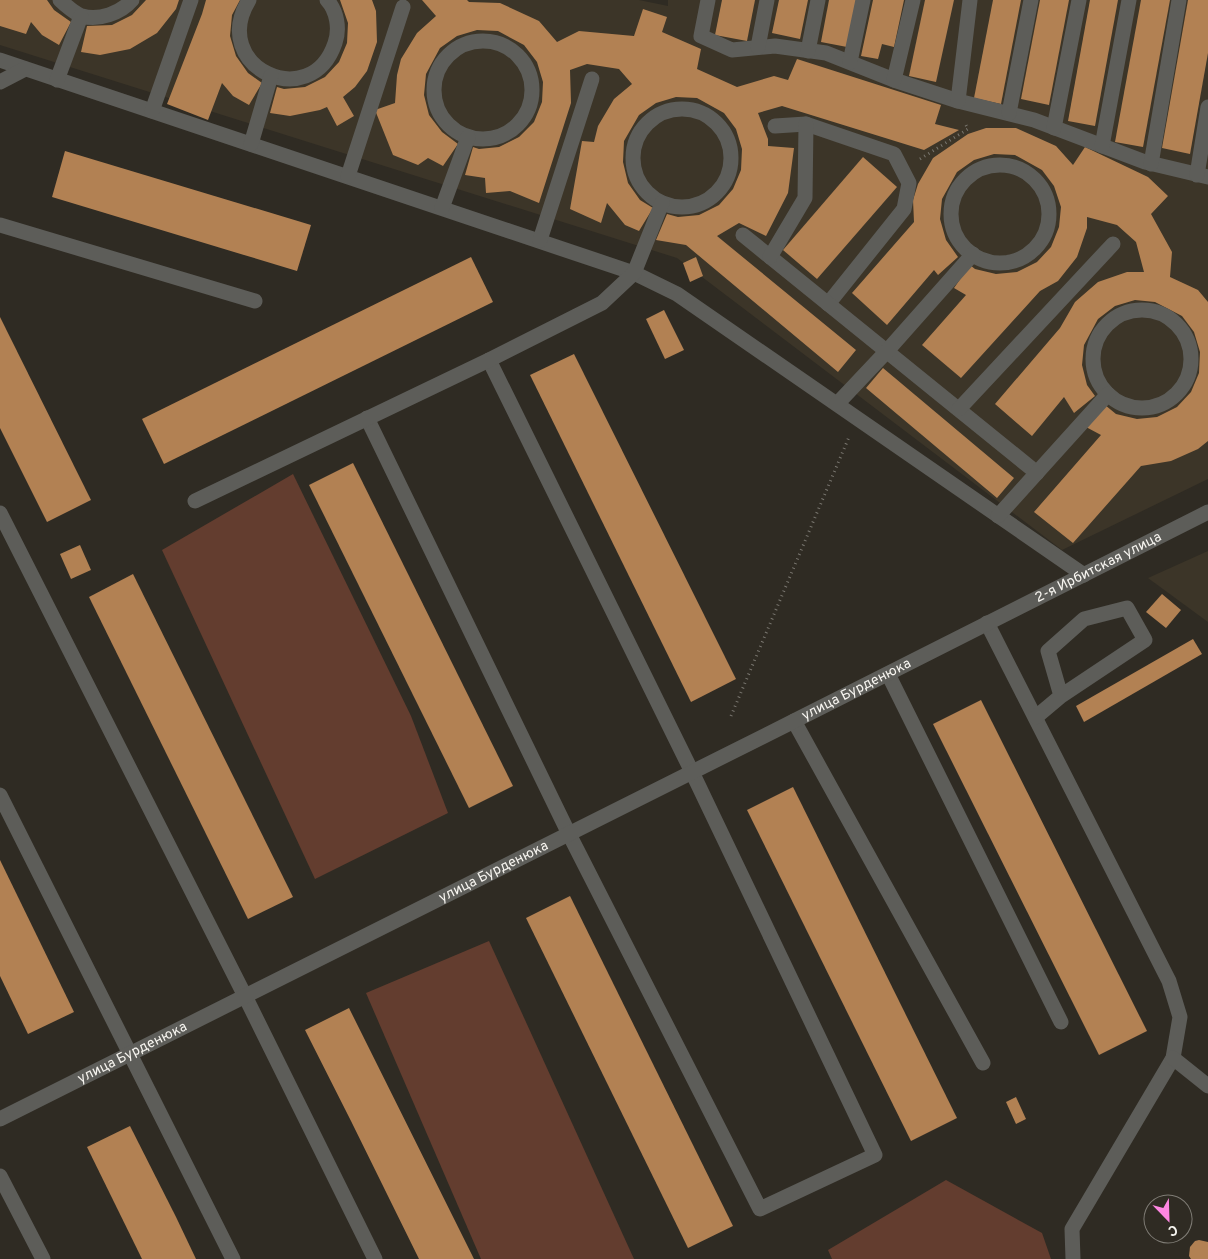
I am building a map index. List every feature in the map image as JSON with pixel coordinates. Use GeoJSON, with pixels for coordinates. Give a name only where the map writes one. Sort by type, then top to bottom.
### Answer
{"type":"FeatureCollection","features":[{"type":"Feature","properties":{"kind":"street"},"geometry":{"type":"LineString","coordinates":[[60,0],[81,16],[96,17],[113,14],[128,5],[132,0]]}},
{"type":"Feature","properties":{"kind":"street"},"geometry":{"type":"LineString","coordinates":[[152,111],[191,0]]}},
{"type":"Feature","properties":{"kind":"street"},"geometry":{"type":"LineString","coordinates":[[249,0],[240,21],[240,38],[245,54],[255,65],[271,76],[288,79],[305,76],[320,68],[332,55],[337,38],[337,22],[331,5],[327,0]]}},
{"type":"Feature","properties":{"kind":"street"},"geometry":{"type":"LineString","coordinates":[[708,0],[701,36],[732,50],[775,46],[826,53],[894,80],[958,101],[1034,120],[1151,164],[1204,179],[1208,107]]}},
{"type":"Feature","properties":{"kind":"street"},"geometry":{"type":"LineString","coordinates":[[758,47],[767,0]]}},
{"type":"Feature","properties":{"kind":"street"},"geometry":{"type":"LineString","coordinates":[[808,51],[818,0]]}},
{"type":"Feature","properties":{"kind":"street"},"geometry":{"type":"LineString","coordinates":[[850,62],[863,0]]}},
{"type":"Feature","properties":{"kind":"street"},"geometry":{"type":"LineString","coordinates":[[894,80],[913,0]]}},
{"type":"Feature","properties":{"kind":"street"},"geometry":{"type":"LineString","coordinates":[[958,101],[970,0]]}},
{"type":"Feature","properties":{"kind":"street"},"geometry":{"type":"LineString","coordinates":[[1009,114],[1031,0]]}},
{"type":"Feature","properties":{"kind":"street"},"geometry":{"type":"LineString","coordinates":[[1054,128],[1079,0]]}},
{"type":"Feature","properties":{"kind":"street"},"geometry":{"type":"LineString","coordinates":[[1102,146],[1128,0]]}},
{"type":"Feature","properties":{"kind":"street"},"geometry":{"type":"LineString","coordinates":[[1151,164],[1180,0]]}},
{"type":"Feature","properties":{"kind":"street"},"geometry":{"type":"LineString","coordinates":[[348,176],[404,7]]}},
{"type":"Feature","properties":{"kind":"street"},"geometry":{"type":"LineString","coordinates":[[57,80],[81,16]]}},
{"type":"Feature","properties":{"kind":"street"},"geometry":{"type":"LineString","coordinates":[[488,41],[500,43],[515,52],[526,65],[532,81],[532,98],[526,114],[515,128],[500,136],[483,140],[468,137],[449,125],[440,114],[434,98],[434,81],[443,61],[455,49],[471,42],[488,41]]}},
{"type":"Feature","properties":{"kind":"street"},"geometry":{"type":"LineString","coordinates":[[0,60],[634,273],[677,294],[1084,575]]}},
{"type":"Feature","properties":{"kind":"street"},"geometry":{"type":"LineString","coordinates":[[0,82],[25,69]]}},
{"type":"Feature","properties":{"kind":"street"},"geometry":{"type":"LineString","coordinates":[[251,144],[271,76]]}},
{"type":"Feature","properties":{"kind":"street"},"geometry":{"type":"LineString","coordinates":[[540,240],[592,79]]}},
{"type":"Feature","properties":{"kind":"street"},"geometry":{"type":"LineString","coordinates":[[687,109],[699,112],[714,120],[725,133],[730,150],[731,167],[725,183],[714,196],[698,205],[681,208],[662,203],[648,194],[639,183],[633,166],[633,149],[642,129],[654,117],[670,110],[687,109]]}},
{"type":"Feature","properties":{"kind":"street"},"geometry":{"type":"LineString","coordinates":[[770,257],[804,198],[806,124]]}},
{"type":"Feature","properties":{"kind":"street"},"geometry":{"type":"LineString","coordinates":[[775,126],[806,124],[894,154],[909,183],[904,209],[828,304]]}},
{"type":"Feature","properties":{"kind":"street"},"geometry":{"type":"LineString","coordinates":[[442,208],[468,137]]}},
{"type":"Feature","properties":{"kind":"street"},"geometry":{"type":"LineString","coordinates":[[1005,166],[1017,168],[1032,177],[1043,190],[1049,206],[1049,223],[1043,239],[1032,252],[1017,261],[1000,264],[983,261],[973,254],[966,250],[957,239],[952,223],[952,206],[960,186],[973,174],[988,167],[1005,166]]}},
{"type":"Feature","properties":{"kind":"street"},"geometry":{"type":"LineString","coordinates":[[195,501],[602,304],[634,273],[662,203]]}},
{"type":"Feature","properties":{"kind":"street"},"geometry":{"type":"LineString","coordinates":[[0,225],[255,301]]}},
{"type":"Feature","properties":{"kind":"street"},"geometry":{"type":"LineString","coordinates":[[743,235],[1038,473]]}},
{"type":"Feature","properties":{"kind":"street"},"geometry":{"type":"LineString","coordinates":[[959,409],[1113,244]]}},
{"type":"Feature","properties":{"kind":"street"},"geometry":{"type":"LineString","coordinates":[[837,404],[973,254]]}},
{"type":"Feature","properties":{"kind":"street"},"geometry":{"type":"LineString","coordinates":[[1130,312],[1153,312],[1173,321],[1184,335],[1190,351],[1190,368],[1184,384],[1173,397],[1158,405],[1141,408],[1124,405],[1108,394],[1099,384],[1093,367],[1093,350],[1102,331],[1114,319],[1130,312]]}},
{"type":"Feature","properties":{"kind":"street"},"geometry":{"type":"LineString","coordinates":[[367,418],[569,834],[760,1208],[875,1155],[692,772],[489,360]]}},
{"type":"Feature","properties":{"kind":"street"},"geometry":{"type":"LineString","coordinates":[[998,516],[1108,394]]}},
{"type":"Feature","properties":{"kind":"street","name":"2-я Ирбитская улица"},"geometry":{"type":"LineString","coordinates":[[987,623],[1208,512]]}},
{"type":"Feature","properties":{"kind":"street"},"geometry":{"type":"LineString","coordinates":[[0,513],[246,996],[375,1259]]}},
{"type":"Feature","properties":{"kind":"street"},"geometry":{"type":"LineString","coordinates":[[1036,717],[1061,696],[1145,640],[1127,608],[1084,619],[1048,650],[1061,696]]}},
{"type":"Feature","properties":{"kind":"street"},"geometry":{"type":"LineString","coordinates":[[987,623],[1169,981],[1180,1017],[1173,1058],[1072,1229],[1072,1259]]}},
{"type":"Feature","properties":{"kind":"street","name":"улица Бурденюка"},"geometry":{"type":"LineString","coordinates":[[0,1118],[987,623]]}},
{"type":"Feature","properties":{"kind":"street"},"geometry":{"type":"LineString","coordinates":[[888,674],[1061,1022]]}},
{"type":"Feature","properties":{"kind":"street"},"geometry":{"type":"LineString","coordinates":[[794,721],[983,1063]]}},
{"type":"Feature","properties":{"kind":"street"},"geometry":{"type":"LineString","coordinates":[[0,795],[233,1259]]}},
{"type":"Feature","properties":{"kind":"street"},"geometry":{"type":"LineString","coordinates":[[1173,1058],[1208,1086]]}},
{"type":"Feature","properties":{"kind":"street"},"geometry":{"type":"LineString","coordinates":[[0,1176],[43,1259]]}},
{"type":"Feature","properties":{"kind":"path"},"geometry":{"type":"LineString","coordinates":[[902,170],[968,128],[958,101]]}},
{"type":"Feature","properties":{"kind":"path"},"geometry":{"type":"LineString","coordinates":[[730,716],[857,418]]}},
{"type":"Feature","properties":{"kind":"shaded area"},"geometry":{"type":"Polygon","coordinates":[[[0,0],[639,0],[668,6],[668,0],[1208,0],[1208,479],[1062,550],[677,258],[0,45],[0,0]]]}},
{"type":"Feature","properties":{"kind":"shaded area"},"geometry":{"type":"Polygon","coordinates":[[[293,474],[411,716],[448,813],[315,879],[162,550],[293,474]]]}},
{"type":"Feature","properties":{"kind":"shaded area"},"geometry":{"type":"Polygon","coordinates":[[[1208,551],[1208,622],[1148,578],[1208,551]]]}},
{"type":"Feature","properties":{"kind":"shaded area"},"geometry":{"type":"Polygon","coordinates":[[[489,941],[634,1259],[481,1259],[366,993],[489,941]]]}},
{"type":"Feature","properties":{"kind":"shaded area"},"geometry":{"type":"Polygon","coordinates":[[[946,1180],[1042,1233],[1051,1259],[832,1259],[828,1250],[946,1180]]]}},
{"type":"Feature","properties":{"kind":"building"},"geometry":{"type":"Polygon","coordinates":[[[0,0],[47,0],[54,10],[71,22],[59,45],[42,35],[31,22],[26,34],[0,26],[0,0]]]}},
{"type":"Feature","properties":{"kind":"building"},"geometry":{"type":"Polygon","coordinates":[[[146,0],[179,0],[176,9],[157,33],[130,49],[100,55],[81,52],[87,26],[112,25],[132,15],[146,0]]]}},
{"type":"Feature","properties":{"kind":"building"},"geometry":{"type":"Polygon","coordinates":[[[206,0],[240,0],[232,15],[230,36],[236,56],[248,73],[262,83],[249,105],[233,96],[222,83],[208,120],[167,104],[206,0]]]}},
{"type":"Feature","properties":{"kind":"building"},"geometry":{"type":"Polygon","coordinates":[[[340,0],[372,0],[376,11],[377,42],[367,71],[355,87],[343,97],[354,116],[337,126],[327,107],[290,116],[270,113],[277,87],[284,89],[305,87],[325,77],[339,62],[347,43],[348,23],[340,0]]]}},
{"type":"Feature","properties":{"kind":"building"},"geometry":{"type":"Polygon","coordinates":[[[422,0],[467,0],[469,2],[500,3],[539,21],[557,42],[579,31],[634,36],[643,9],[667,17],[662,32],[701,49],[697,69],[737,87],[774,76],[788,80],[797,59],[941,105],[935,124],[959,130],[924,150],[782,106],[758,113],[768,139],[768,146],[794,148],[788,193],[766,236],[739,223],[717,236],[856,350],[838,372],[686,245],[656,240],[667,214],[678,217],[699,215],[719,205],[733,189],[741,170],[742,149],[736,129],[724,113],[697,98],[676,97],[656,103],[639,115],[624,141],[623,162],[628,183],[640,200],[653,208],[639,231],[625,225],[607,203],[601,223],[570,209],[582,141],[594,142],[598,126],[614,99],[632,84],[619,69],[587,64],[570,70],[571,103],[539,203],[510,191],[486,193],[485,178],[465,175],[473,147],[479,149],[499,147],[519,137],[534,122],[542,102],[543,82],[537,62],[524,45],[498,31],[477,30],[457,36],[440,48],[426,74],[424,95],[429,115],[442,132],[458,144],[443,166],[428,158],[418,165],[393,155],[375,110],[395,103],[397,75],[401,59],[417,33],[436,16],[422,0]]]}},
{"type":"Feature","properties":{"kind":"building"},"geometry":{"type":"Polygon","coordinates":[[[722,0],[755,0],[747,41],[715,35],[722,0]]]}},
{"type":"Feature","properties":{"kind":"building"},"geometry":{"type":"Polygon","coordinates":[[[779,0],[808,0],[800,39],[772,33],[779,0]]]}},
{"type":"Feature","properties":{"kind":"building"},"geometry":{"type":"Polygon","coordinates":[[[829,0],[856,0],[847,47],[821,42],[829,0]]]}},
{"type":"Feature","properties":{"kind":"building"},"geometry":{"type":"Polygon","coordinates":[[[873,0],[904,0],[894,47],[882,44],[878,59],[861,56],[873,0]]]}},
{"type":"Feature","properties":{"kind":"building"},"geometry":{"type":"Polygon","coordinates":[[[925,0],[954,0],[936,82],[909,76],[925,0]]]}},
{"type":"Feature","properties":{"kind":"building"},"geometry":{"type":"Polygon","coordinates":[[[993,0],[1021,0],[1001,104],[974,98],[993,0]]]}},
{"type":"Feature","properties":{"kind":"building"},"geometry":{"type":"Polygon","coordinates":[[[1040,0],[1069,0],[1049,105],[1021,99],[1040,0]]]}},
{"type":"Feature","properties":{"kind":"building"},"geometry":{"type":"Polygon","coordinates":[[[1090,0],[1118,0],[1095,126],[1068,121],[1090,0]]]}},
{"type":"Feature","properties":{"kind":"building"},"geometry":{"type":"Polygon","coordinates":[[[1141,0],[1170,0],[1143,147],[1115,142],[1141,0]]]}},
{"type":"Feature","properties":{"kind":"building"},"geometry":{"type":"Polygon","coordinates":[[[1188,0],[1208,0],[1208,53],[1190,154],[1162,148],[1188,0]]]}},
{"type":"Feature","properties":{"kind":"building"},"geometry":{"type":"Polygon","coordinates":[[[986,128],[1016,128],[1056,146],[1073,165],[1085,147],[1148,177],[1168,196],[1151,214],[1172,252],[1170,277],[1198,290],[1208,302],[1208,441],[1198,449],[1171,461],[1141,466],[1073,543],[1034,512],[1101,435],[1086,427],[1105,405],[1116,414],[1137,419],[1157,417],[1177,407],[1191,392],[1199,373],[1200,352],[1194,332],[1182,316],[1155,302],[1135,300],[1115,306],[1098,319],[1084,345],[1082,365],[1087,385],[1095,396],[1074,413],[1064,397],[1032,436],[995,404],[1060,328],[1075,302],[1098,282],[1127,272],[1144,272],[1136,242],[1117,225],[1087,217],[1087,228],[1077,257],[1058,281],[1040,291],[961,378],[922,345],[966,295],[954,288],[970,265],[975,269],[996,274],[1017,272],[1037,262],[1051,247],[1059,227],[1061,207],[1054,186],[1042,170],[1015,155],[994,154],[974,160],[957,172],[942,199],[940,219],[946,240],[958,257],[938,275],[934,270],[887,325],[852,293],[914,222],[913,200],[918,184],[933,158],[968,134],[986,128]]]}},
{"type":"Feature","properties":{"kind":"building"},"geometry":{"type":"Polygon","coordinates":[[[65,151],[311,225],[297,271],[52,197],[65,151]]]}},
{"type":"Feature","properties":{"kind":"building"},"geometry":{"type":"Polygon","coordinates":[[[863,157],[897,187],[817,279],[783,250],[863,157]]]}},
{"type":"Feature","properties":{"kind":"building"},"geometry":{"type":"Polygon","coordinates":[[[471,257],[493,302],[164,464],[142,419],[471,257]]]}},
{"type":"Feature","properties":{"kind":"building"},"geometry":{"type":"Polygon","coordinates":[[[696,257],[703,276],[690,282],[683,263],[696,257]]]}},
{"type":"Feature","properties":{"kind":"building"},"geometry":{"type":"Polygon","coordinates":[[[664,310],[684,350],[665,359],[646,319],[664,310]]]}},
{"type":"Feature","properties":{"kind":"building"},"geometry":{"type":"Polygon","coordinates":[[[0,317],[91,500],[47,522],[0,428],[0,317]]]}},
{"type":"Feature","properties":{"kind":"building"},"geometry":{"type":"Polygon","coordinates":[[[574,354],[736,679],[691,702],[530,375],[574,354]]]}},
{"type":"Feature","properties":{"kind":"building"},"geometry":{"type":"Polygon","coordinates":[[[883,368],[1014,478],[997,498],[866,388],[883,368]]]}},
{"type":"Feature","properties":{"kind":"building"},"geometry":{"type":"Polygon","coordinates":[[[353,463],[513,786],[469,808],[309,485],[353,463]]]}},
{"type":"Feature","properties":{"kind":"building"},"geometry":{"type":"Polygon","coordinates":[[[80,545],[91,570],[71,579],[60,554],[80,545]]]}},
{"type":"Feature","properties":{"kind":"building"},"geometry":{"type":"Polygon","coordinates":[[[133,574],[293,897],[248,919],[89,597],[133,574]]]}},
{"type":"Feature","properties":{"kind":"building"},"geometry":{"type":"Polygon","coordinates":[[[1162,594],[1181,610],[1166,628],[1146,612],[1162,594]]]}},
{"type":"Feature","properties":{"kind":"building"},"geometry":{"type":"Polygon","coordinates":[[[1193,639],[1202,654],[1084,722],[1076,706],[1193,639]]]}},
{"type":"Feature","properties":{"kind":"building"},"geometry":{"type":"Polygon","coordinates":[[[981,700],[1147,1031],[1099,1055],[933,724],[981,700]]]}},
{"type":"Feature","properties":{"kind":"building"},"geometry":{"type":"Polygon","coordinates":[[[793,787],[957,1118],[911,1141],[747,810],[793,787]]]}},
{"type":"Feature","properties":{"kind":"building"},"geometry":{"type":"Polygon","coordinates":[[[0,860],[74,1012],[28,1034],[0,976],[0,860]]]}},
{"type":"Feature","properties":{"kind":"building"},"geometry":{"type":"Polygon","coordinates":[[[570,896],[733,1226],[688,1248],[526,918],[570,896]]]}},
{"type":"Feature","properties":{"kind":"building"},"geometry":{"type":"Polygon","coordinates":[[[349,1008],[474,1259],[419,1259],[305,1030],[349,1008]]]}},
{"type":"Feature","properties":{"kind":"building"},"geometry":{"type":"Polygon","coordinates":[[[1016,1097],[1026,1119],[1016,1124],[1006,1102],[1016,1097]]]}},
{"type":"Feature","properties":{"kind":"building"},"geometry":{"type":"Polygon","coordinates":[[[130,1126],[196,1259],[142,1259],[87,1147],[130,1126]]]}},
{"type":"Feature","properties":{"kind":"building"},"geometry":{"type":"Polygon","coordinates":[[[1195,1241],[1208,1242],[1208,1259],[1191,1259],[1189,1256],[1190,1247],[1195,1241]]]}}]}
